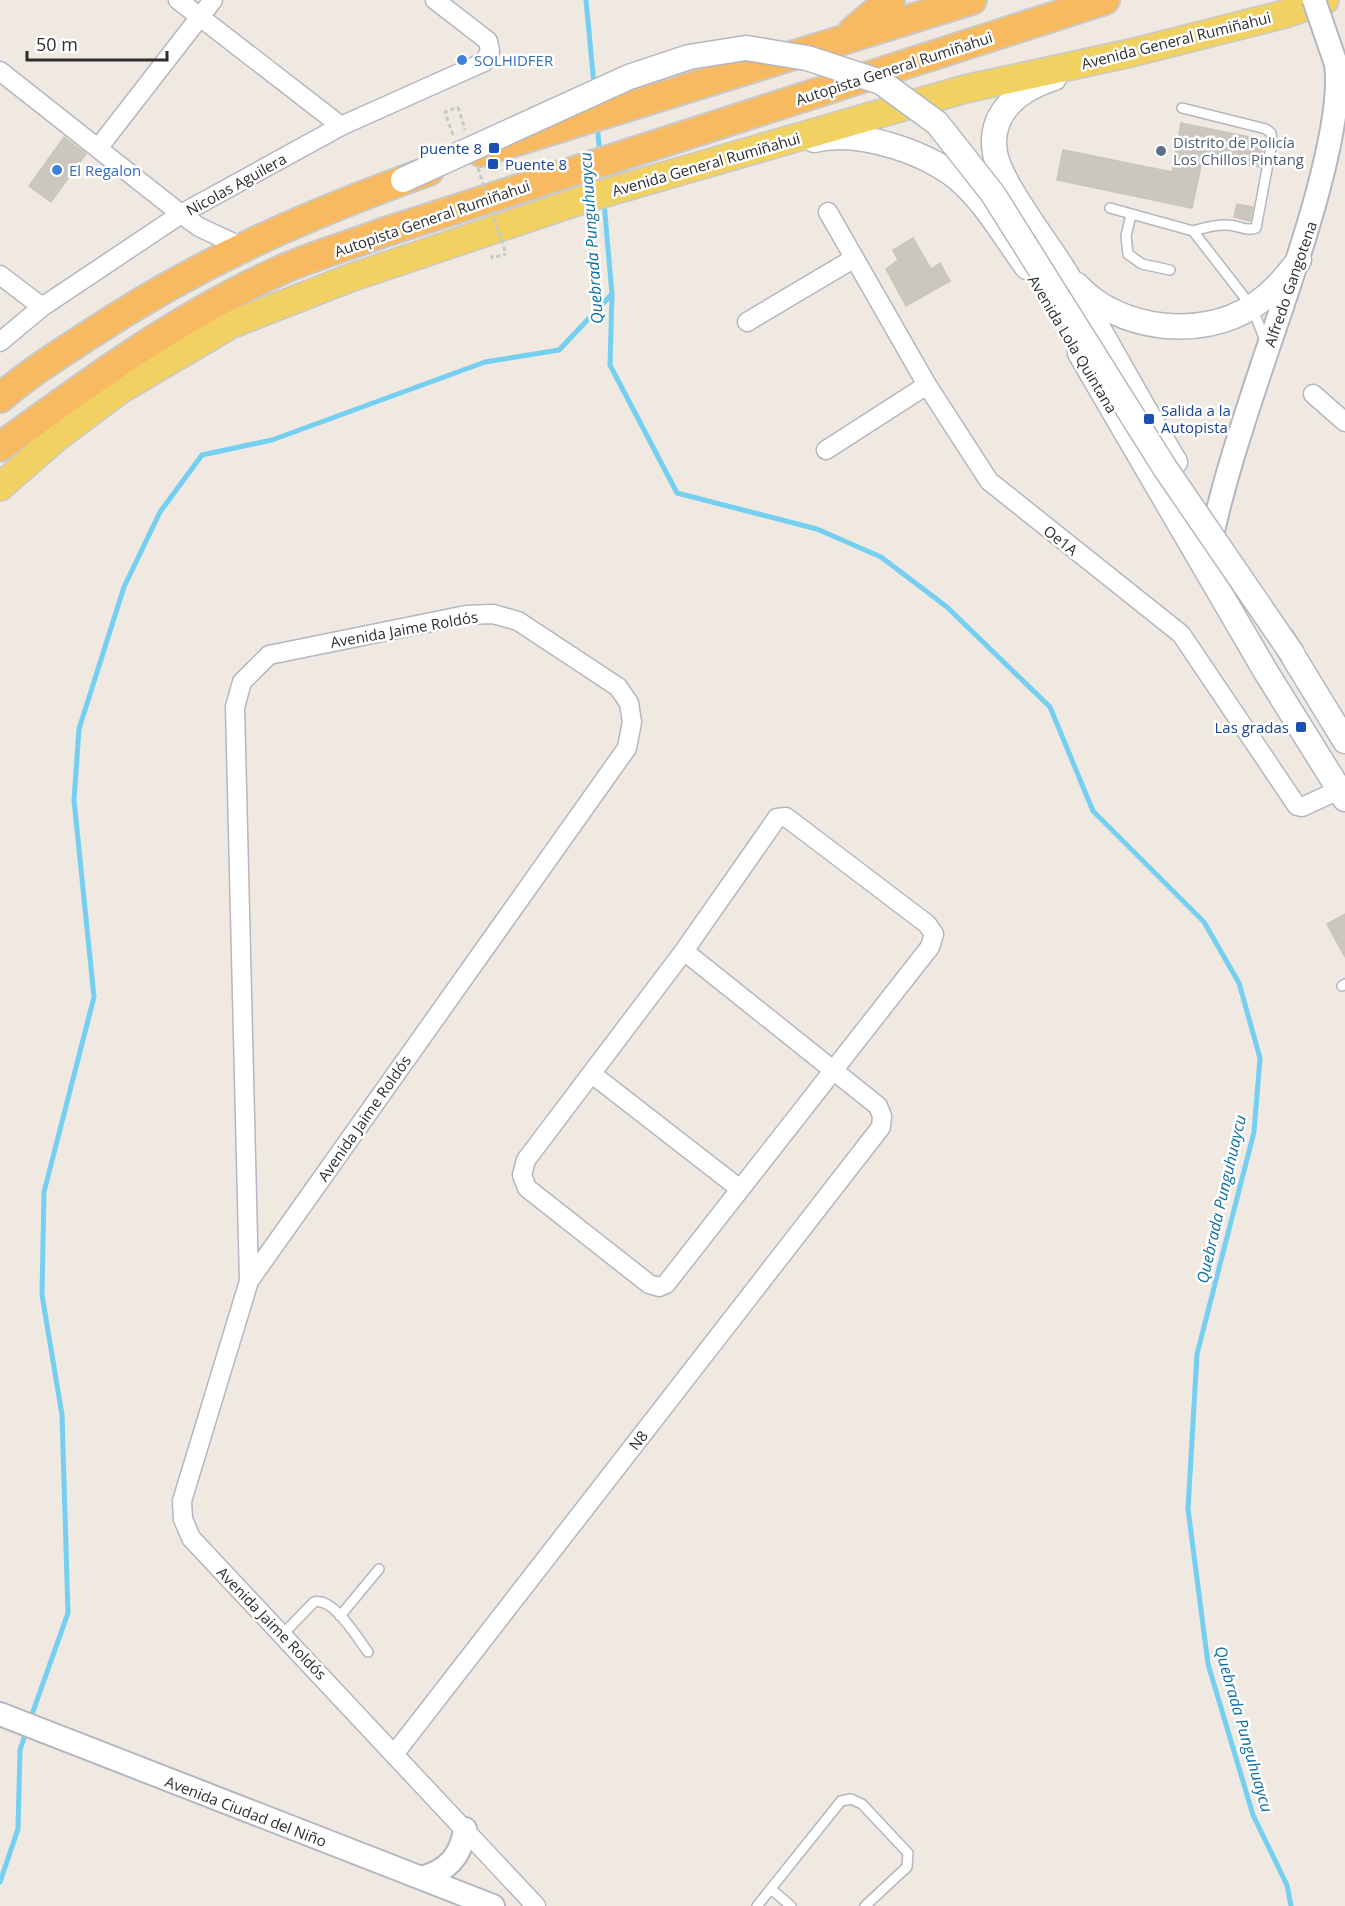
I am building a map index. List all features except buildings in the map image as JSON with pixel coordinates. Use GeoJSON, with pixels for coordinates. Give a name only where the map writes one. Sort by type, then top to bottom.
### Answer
{"type":"FeatureCollection","features":[{"type":"Feature","properties":{"kind":"highway"},"geometry":{"type":"LineString","coordinates":[[843,39],[890,0]]}},
{"type":"Feature","properties":{"kind":"highway"},"geometry":{"type":"LineString","coordinates":[[0,398],[25,377],[129,308],[186,274],[329,207],[494,148],[972,0]]}},
{"type":"Feature","properties":{"kind":"highway","name":"Autopista General Rumiñahui"},"geometry":{"type":"LineString","coordinates":[[0,447],[106,369],[199,313],[280,271],[382,233],[1105,0]]}},
{"type":"Feature","properties":{"kind":"main road","name":"Avenida General Rumiñahui"},"geometry":{"type":"LineString","coordinates":[[0,487],[56,438],[120,390],[230,325],[350,278],[643,181],[965,89],[1131,53],[1285,14],[1325,0]]}},
{"type":"Feature","properties":{"kind":"main road","name":"Avenida Lola Quintana"},"geometry":{"type":"LineString","coordinates":[[403,180],[563,110],[629,77],[689,57],[746,48],[807,58],[881,82],[937,123],[993,194],[1165,468],[1293,655]]}},
{"type":"Feature","properties":{"kind":"main road","name":"Avenida Lola Quintana"},"geometry":{"type":"LineString","coordinates":[[1131,53],[1029,86],[1008,105],[1000,119],[995,153],[1002,173],[1065,272],[1149,419],[1345,741]]}},
{"type":"Feature","properties":{"kind":"main road","name":"Avenida Lola Quintana"},"geometry":{"type":"LineString","coordinates":[[643,181],[827,137],[874,142],[945,169],[966,186],[1043,290],[1205,567],[1342,794]]}},
{"type":"Feature","properties":{"kind":"main road"},"geometry":{"type":"LineString","coordinates":[[1065,272],[1099,303],[1142,322],[1189,326],[1212,322],[1252,307],[1272,291],[1299,260]]}},
{"type":"Feature","properties":{"kind":"street"},"geometry":{"type":"LineString","coordinates":[[178,0],[341,126]]}},
{"type":"Feature","properties":{"kind":"street"},"geometry":{"type":"LineString","coordinates":[[99,147],[213,0]]}},
{"type":"Feature","properties":{"kind":"street","name":"Nicolas Aguilera"},"geometry":{"type":"LineString","coordinates":[[0,342],[42,307],[181,214],[341,126],[484,62],[491,48],[488,41],[435,0]]}},
{"type":"Feature","properties":{"kind":"street","name":"Alfredo Gangotena"},"geometry":{"type":"LineString","coordinates":[[1205,567],[1231,461],[1332,163],[1339,129],[1340,71],[1314,0]]}},
{"type":"Feature","properties":{"kind":"street"},"geometry":{"type":"LineString","coordinates":[[0,71],[181,214],[199,227],[242,247]]}},
{"type":"Feature","properties":{"kind":"street","name":"Oe1A"},"geometry":{"type":"LineString","coordinates":[[828,212],[927,385],[996,489],[1181,634],[1297,806],[1302,807],[1342,794]]}},
{"type":"Feature","properties":{"kind":"street"},"geometry":{"type":"LineString","coordinates":[[747,322],[853,259]]}},
{"type":"Feature","properties":{"kind":"street"},"geometry":{"type":"LineString","coordinates":[[0,275],[42,307]]}},
{"type":"Feature","properties":{"kind":"street"},"geometry":{"type":"LineString","coordinates":[[826,450],[927,385]]}},
{"type":"Feature","properties":{"kind":"street"},"geometry":{"type":"LineString","coordinates":[[1313,394],[1345,422]]}},
{"type":"Feature","properties":{"kind":"street","name":"Avenida Jaime Roldós"},"geometry":{"type":"LineString","coordinates":[[249,1281],[627,748],[632,722],[629,704],[618,687],[518,621],[493,614],[466,615],[269,655],[253,668],[242,682],[235,706],[249,1281],[182,1501],[183,1519],[191,1538],[536,1906]]}},
{"type":"Feature","properties":{"kind":"street"},"geometry":{"type":"LineString","coordinates":[[786,817],[927,924],[934,934],[930,946],[666,1284],[659,1287],[640,1277],[527,1188],[522,1175],[526,1160],[684,951],[777,818],[786,817]]}},
{"type":"Feature","properties":{"kind":"street"},"geometry":{"type":"LineString","coordinates":[[684,951],[834,1069]]}},
{"type":"Feature","properties":{"kind":"street","name":"N8"},"geometry":{"type":"LineString","coordinates":[[395,1753],[881,1126],[882,1116],[878,1106],[834,1069]]}},
{"type":"Feature","properties":{"kind":"street"},"geometry":{"type":"LineString","coordinates":[[592,1074],[740,1189]]}},
{"type":"Feature","properties":{"kind":"street","name":"Avenida Ciudad del Niño"},"geometry":{"type":"LineString","coordinates":[[0,1714],[493,1906]]}},
{"type":"Feature","properties":{"kind":"street"},"geometry":{"type":"LineString","coordinates":[[421,1878],[447,1867],[463,1843],[465,1829]]}},
{"type":"Feature","properties":{"kind":"lane"},"geometry":{"type":"LineString","coordinates":[[1110,208],[1193,231],[1213,225],[1230,225],[1250,230],[1256,228],[1272,142],[1271,134],[1266,129],[1182,108]]}},
{"type":"Feature","properties":{"kind":"lane"},"geometry":{"type":"LineString","coordinates":[[1131,215],[1125,236],[1128,254],[1142,264],[1170,270]]}},
{"type":"Feature","properties":{"kind":"lane"},"geometry":{"type":"LineString","coordinates":[[1193,231],[1252,307],[1268,348]]}},
{"type":"Feature","properties":{"kind":"lane"},"geometry":{"type":"LineString","coordinates":[[340,1616],[380,1569]]}},
{"type":"Feature","properties":{"kind":"lane"},"geometry":{"type":"LineString","coordinates":[[283,1634],[314,1602],[328,1603],[368,1653]]}},
{"type":"Feature","properties":{"kind":"lane"},"geometry":{"type":"LineString","coordinates":[[757,1906],[841,1801],[851,1799],[862,1804],[908,1853],[909,1860],[907,1867],[866,1906]]}},
{"type":"Feature","properties":{"kind":"lane"},"geometry":{"type":"LineString","coordinates":[[771,1889],[791,1906]]}},
{"type":"Feature","properties":{"kind":"path"},"geometry":{"type":"LineString","coordinates":[[445,112],[458,107],[469,141]]}},
{"type":"Feature","properties":{"kind":"path"},"geometry":{"type":"LineString","coordinates":[[476,164],[506,254],[492,258]]}},
{"type":"Feature","properties":{"kind":"waterway","name":"Quebrada Punguhuaycu"},"geometry":{"type":"LineString","coordinates":[[586,0],[594,85]]}},
{"type":"Feature","properties":{"kind":"waterway","name":"Quebrada Punguhuaycu"},"geometry":{"type":"LineString","coordinates":[[597,124],[600,154]]}},
{"type":"Feature","properties":{"kind":"waterway","name":"Quebrada Punguhuaycu"},"geometry":{"type":"LineString","coordinates":[[604,202],[612,294],[610,365],[677,493],[817,529],[881,557],[947,607],[1050,707],[1093,811],[1204,922],[1239,983],[1260,1058],[1254,1132],[1197,1354],[1188,1509],[1208,1664],[1253,1815],[1287,1885],[1291,1906]]}},
{"type":"Feature","properties":{"kind":"waterway"},"geometry":{"type":"LineString","coordinates":[[30,1720],[68,1613],[62,1415],[42,1295],[44,1192],[94,997],[74,800],[79,729],[124,587],[160,512],[202,455],[272,440],[485,362],[559,350],[612,294]]}},
{"type":"Feature","properties":{"kind":"waterway"},"geometry":{"type":"LineString","coordinates":[[0,1882],[18,1829],[20,1750],[27,1729]]}},
{"type":"Feature","properties":{"kind":"place","name":"SOLHIDFER"},"geometry":{"type":"Point","coordinates":[462,60]}},
{"type":"Feature","properties":{"kind":"place","name":"puente 8"},"geometry":{"type":"Point","coordinates":[494,148]}},
{"type":"Feature","properties":{"kind":"place","name":"Distrito de Policía Los Chillos Pintang"},"geometry":{"type":"Point","coordinates":[1161,151]}},
{"type":"Feature","properties":{"kind":"place","name":"Puente 8"},"geometry":{"type":"Point","coordinates":[493,164]}},
{"type":"Feature","properties":{"kind":"place","name":"El Regalon"},"geometry":{"type":"Point","coordinates":[57,170]}},
{"type":"Feature","properties":{"kind":"place","name":"Salida a la Autopista"},"geometry":{"type":"Point","coordinates":[1149,419]}},
{"type":"Feature","properties":{"kind":"place","name":"Las gradas"},"geometry":{"type":"Point","coordinates":[1301,727]}}]}
